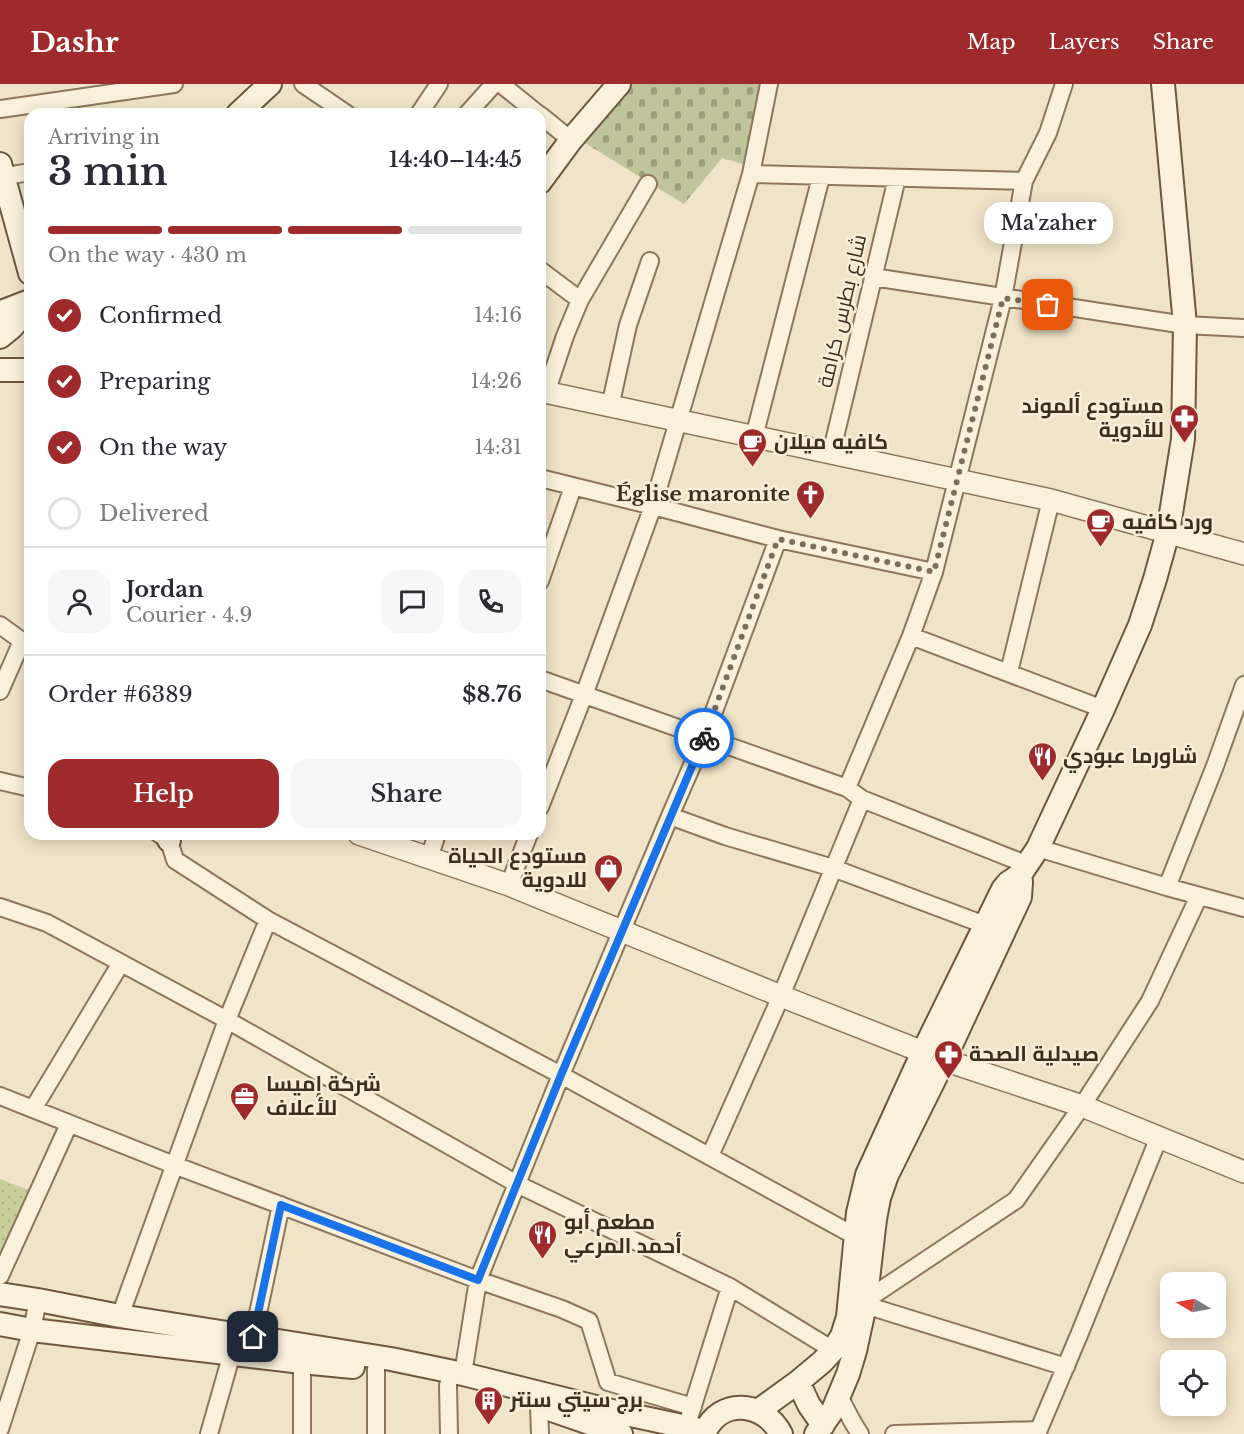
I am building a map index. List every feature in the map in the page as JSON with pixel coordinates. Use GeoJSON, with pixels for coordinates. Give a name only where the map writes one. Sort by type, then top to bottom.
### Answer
{"type":"FeatureCollection","features":[{"type":"Feature","properties":{"kind":"main road"},"geometry":{"type":"LineString","coordinates":[[244,108],[270,84]]}},
{"type":"Feature","properties":{"kind":"main road"},"geometry":{"type":"LineString","coordinates":[[546,174],[571,140],[619,84]]}},
{"type":"Feature","properties":{"kind":"main road"},"geometry":{"type":"LineString","coordinates":[[758,1411],[822,1362],[842,1336],[848,1317],[858,1213],[867,1175],[1020,897],[1029,862],[1103,709],[1140,625],[1168,532],[1183,439],[1185,326],[1163,84]]}},
{"type":"Feature","properties":{"kind":"main road"},"geometry":{"type":"LineString","coordinates":[[1,173],[24,252]]}},
{"type":"Feature","properties":{"kind":"main road"},"geometry":{"type":"LineString","coordinates":[[0,315],[4,311],[24,304]]}},
{"type":"Feature","properties":{"kind":"main road"},"geometry":{"type":"LineString","coordinates":[[0,337],[24,314]]}},
{"type":"Feature","properties":{"kind":"main road"},"geometry":{"type":"LineString","coordinates":[[0,370],[24,370]]}},
{"type":"Feature","properties":{"kind":"main road"},"geometry":{"type":"LineString","coordinates":[[798,1382],[819,1429],[833,1410],[855,1351],[865,1302],[875,1219],[884,1182],[985,925],[1003,888],[1029,862]]}},
{"type":"Feature","properties":{"kind":"main road"},"geometry":{"type":"LineString","coordinates":[[0,1294],[120,1316],[391,1359],[621,1434]]}},
{"type":"Feature","properties":{"kind":"main road"},"geometry":{"type":"LineString","coordinates":[[0,1324],[32,1330],[456,1379],[612,1412],[697,1425],[710,1422],[727,1410],[748,1408],[771,1419],[781,1434]]}},
{"type":"Feature","properties":{"kind":"street"},"geometry":{"type":"LineString","coordinates":[[0,109],[174,84]]}},
{"type":"Feature","properties":{"kind":"street"},"geometry":{"type":"LineString","coordinates":[[303,84],[338,108]]}},
{"type":"Feature","properties":{"kind":"street"},"geometry":{"type":"LineString","coordinates":[[423,108],[439,84]]}},
{"type":"Feature","properties":{"kind":"street"},"geometry":{"type":"LineString","coordinates":[[472,108],[494,84]]}},
{"type":"Feature","properties":{"kind":"street"},"geometry":{"type":"LineString","coordinates":[[501,84],[530,108]]}},
{"type":"Feature","properties":{"kind":"street"},"geometry":{"type":"LineString","coordinates":[[546,792],[653,506],[751,174],[769,84]]}},
{"type":"Feature","properties":{"kind":"street"},"geometry":{"type":"LineString","coordinates":[[847,788],[911,636],[934,572],[1003,298],[1024,182],[1048,133],[1064,84]]}},
{"type":"Feature","properties":{"kind":"street"},"geometry":{"type":"LineString","coordinates":[[546,120],[571,140]]}},
{"type":"Feature","properties":{"kind":"street"},"geometry":{"type":"LineString","coordinates":[[1,173],[24,172]]}},
{"type":"Feature","properties":{"kind":"street"},"geometry":{"type":"LineString","coordinates":[[751,174],[1024,182]]}},
{"type":"Feature","properties":{"kind":"street"},"geometry":{"type":"LineString","coordinates":[[754,437],[821,177]]}},
{"type":"Feature","properties":{"kind":"street","name":"شارع بطرس كرامة"},"geometry":{"type":"LineString","coordinates":[[831,454],[897,178]]}},
{"type":"Feature","properties":{"kind":"street"},"geometry":{"type":"LineString","coordinates":[[546,384],[580,300],[648,184]]}},
{"type":"Feature","properties":{"kind":"street"},"geometry":{"type":"LineString","coordinates":[[610,406],[628,325],[650,261]]}},
{"type":"Feature","properties":{"kind":"street"},"geometry":{"type":"LineString","coordinates":[[546,274],[580,300]]}},
{"type":"Feature","properties":{"kind":"street"},"geometry":{"type":"LineString","coordinates":[[873,277],[1185,326],[1244,328]]}},
{"type":"Feature","properties":{"kind":"street"},"geometry":{"type":"LineString","coordinates":[[546,393],[1051,500],[1244,554]]}},
{"type":"Feature","properties":{"kind":"street"},"geometry":{"type":"LineString","coordinates":[[546,480],[778,539],[934,572]]}},
{"type":"Feature","properties":{"kind":"street"},"geometry":{"type":"LineString","coordinates":[[546,564],[573,487]]}},
{"type":"Feature","properties":{"kind":"street"},"geometry":{"type":"LineString","coordinates":[[1010,672],[1051,500]]}},
{"type":"Feature","properties":{"kind":"street"},"geometry":{"type":"LineString","coordinates":[[449,1434],[456,1379],[478,1280],[561,1075],[704,738],[778,539]]}},
{"type":"Feature","properties":{"kind":"street"},"geometry":{"type":"LineString","coordinates":[[0,625],[24,642]]}},
{"type":"Feature","properties":{"kind":"street"},"geometry":{"type":"LineString","coordinates":[[911,636],[1103,709]]}},
{"type":"Feature","properties":{"kind":"street"},"geometry":{"type":"LineString","coordinates":[[0,691],[24,647]]}},
{"type":"Feature","properties":{"kind":"street"},"geometry":{"type":"LineString","coordinates":[[546,681],[847,788],[862,799],[1029,862],[1167,887],[1244,908]]}},
{"type":"Feature","properties":{"kind":"street"},"geometry":{"type":"LineString","coordinates":[[1167,887],[1244,685]]}},
{"type":"Feature","properties":{"kind":"street"},"geometry":{"type":"LineString","coordinates":[[0,781],[24,787]]}},
{"type":"Feature","properties":{"kind":"street"},"geometry":{"type":"LineString","coordinates":[[710,1156],[781,996],[862,799]]}},
{"type":"Feature","properties":{"kind":"street"},"geometry":{"type":"LineString","coordinates":[[670,816],[725,836],[833,868],[985,925]]}},
{"type":"Feature","properties":{"kind":"street"},"geometry":{"type":"LineString","coordinates":[[167,840],[175,861],[268,920],[561,1075],[855,1236]]}},
{"type":"Feature","properties":{"kind":"street"},"geometry":{"type":"LineString","coordinates":[[376,840],[509,885],[933,1056],[1082,1106],[1244,1172]]}},
{"type":"Feature","properties":{"kind":"street"},"geometry":{"type":"LineString","coordinates":[[429,858],[435,840]]}},
{"type":"Feature","properties":{"kind":"street"},"geometry":{"type":"LineString","coordinates":[[509,885],[528,840]]}},
{"type":"Feature","properties":{"kind":"street"},"geometry":{"type":"LineString","coordinates":[[865,1302],[1016,1200],[1082,1106],[1150,1001],[1199,896]]}},
{"type":"Feature","properties":{"kind":"street"},"geometry":{"type":"LineString","coordinates":[[0,907],[47,923],[227,1020],[517,1184],[730,1287],[833,1350]]}},
{"type":"Feature","properties":{"kind":"street"},"geometry":{"type":"LineString","coordinates":[[120,1316],[227,1020],[268,920]]}},
{"type":"Feature","properties":{"kind":"street"},"geometry":{"type":"LineString","coordinates":[[33,1109],[121,963]]}},
{"type":"Feature","properties":{"kind":"street"},"geometry":{"type":"LineString","coordinates":[[0,1096],[174,1165],[589,1321],[608,1382],[697,1425],[730,1287]]}},
{"type":"Feature","properties":{"kind":"street"},"geometry":{"type":"LineString","coordinates":[[0,1276],[69,1124]]}},
{"type":"Feature","properties":{"kind":"street"},"geometry":{"type":"LineString","coordinates":[[894,1434],[1038,1432],[1159,1137]]}},
{"type":"Feature","properties":{"kind":"street"},"geometry":{"type":"LineString","coordinates":[[253,1337],[281,1205]]}},
{"type":"Feature","properties":{"kind":"street"},"geometry":{"type":"LineString","coordinates":[[0,1429],[32,1330],[38,1300]]}},
{"type":"Feature","properties":{"kind":"street"},"geometry":{"type":"LineString","coordinates":[[865,1302],[1066,1366]]}},
{"type":"Feature","properties":{"kind":"street"},"geometry":{"type":"LineString","coordinates":[[209,1434],[231,1353]]}},
{"type":"Feature","properties":{"kind":"street"},"geometry":{"type":"LineString","coordinates":[[302,1434],[303,1362]]}},
{"type":"Feature","properties":{"kind":"street"},"geometry":{"type":"LineString","coordinates":[[376,1369],[376,1434]]}},
{"type":"Feature","properties":{"kind":"street"},"geometry":{"type":"LineString","coordinates":[[839,1396],[860,1434]]}},
{"type":"Feature","properties":{"kind":"street"},"geometry":{"type":"LineString","coordinates":[[539,1406],[540,1434]]}},
{"type":"Feature","properties":{"kind":"green space"},"geometry":{"type":"Polygon","coordinates":[[[625,84],[762,84],[746,165],[722,158],[684,204],[577,138],[625,84]]]}},
{"type":"Feature","properties":{"kind":"green space"},"geometry":{"type":"Polygon","coordinates":[[[0,1179],[37,1193],[0,1273],[0,1179]]]}},
{"type":"Feature","properties":{"kind":"way so far"},"geometry":{"type":"LineString","coordinates":[[704,738],[778,539],[934,572],[1003,298],[1048,305]]}},
{"type":"Feature","properties":{"kind":"place","name":"Ma'zaher"},"geometry":{"type":"Point","coordinates":[1048,305]}},
{"type":"Feature","properties":{"kind":"place","name":"مستودع ألموند للأدوية"},"geometry":{"type":"Point","coordinates":[1185,444]}},
{"type":"Feature","properties":{"kind":"place","name":"كافيه ميلان"},"geometry":{"type":"Point","coordinates":[753,468]}},
{"type":"Feature","properties":{"kind":"place","name":"Église maronite"},"geometry":{"type":"Point","coordinates":[811,520]}},
{"type":"Feature","properties":{"kind":"place","name":"ورد كافيه"},"geometry":{"type":"Point","coordinates":[1101,548]}},
{"type":"Feature","properties":{"kind":"place","name":"شاورما عبودي"},"geometry":{"type":"Point","coordinates":[1042,782]}},
{"type":"Feature","properties":{"kind":"place","name":"مستودع الحياة للادوية"},"geometry":{"type":"Point","coordinates":[608,894]}},
{"type":"Feature","properties":{"kind":"place","name":"صيدلية الصحة"},"geometry":{"type":"Point","coordinates":[948,1080]}},
{"type":"Feature","properties":{"kind":"place","name":"شركة إميسا للأعلاف"},"geometry":{"type":"Point","coordinates":[245,1122]}},
{"type":"Feature","properties":{"kind":"place","name":"مطعم أبو أحمد المرعي"},"geometry":{"type":"Point","coordinates":[543,1260]}},
{"type":"Feature","properties":{"kind":"place","name":"برج سيتي سنتر"},"geometry":{"type":"Point","coordinates":[489,1426]}},
{"type":"Feature","properties":{"kind":"route"},"geometry":{"type":"LineString","coordinates":[[253,1337],[281,1205],[478,1280],[561,1075],[704,738]]}}]}
